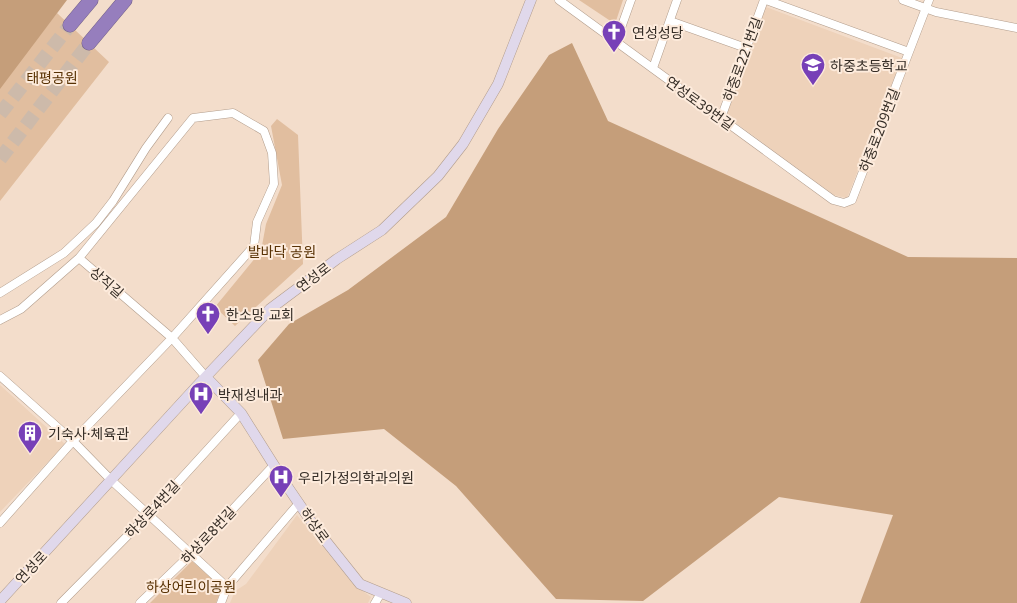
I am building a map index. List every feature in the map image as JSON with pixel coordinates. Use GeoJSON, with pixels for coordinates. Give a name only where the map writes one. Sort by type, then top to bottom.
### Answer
{"type":"FeatureCollection","features":[{"type":"Feature","properties":{"kind":"highway"},"geometry":{"type":"LineString","coordinates":[[70,25],[91,0]]}},
{"type":"Feature","properties":{"kind":"highway"},"geometry":{"type":"LineString","coordinates":[[89,43],[125,0]]}},
{"type":"Feature","properties":{"kind":"street","name":"연성로"},"geometry":{"type":"LineString","coordinates":[[0,601],[270,309],[337,259],[382,230],[438,176],[463,144],[498,84],[531,0]]}},
{"type":"Feature","properties":{"kind":"street","name":"연성로39번길"},"geometry":{"type":"LineString","coordinates":[[558,0],[833,200],[844,203]]}},
{"type":"Feature","properties":{"kind":"street"},"geometry":{"type":"LineString","coordinates":[[616,42],[630,0]]}},
{"type":"Feature","properties":{"kind":"street"},"geometry":{"type":"LineString","coordinates":[[652,68],[677,0]]}},
{"type":"Feature","properties":{"kind":"street"},"geometry":{"type":"LineString","coordinates":[[765,0],[909,52]]}},
{"type":"Feature","properties":{"kind":"street","name":"하중로221번길"},"geometry":{"type":"LineString","coordinates":[[721,118],[765,0]]}},
{"type":"Feature","properties":{"kind":"street"},"geometry":{"type":"LineString","coordinates":[[902,0],[936,12],[1017,28]]}},
{"type":"Feature","properties":{"kind":"street","name":"하중로209번길"},"geometry":{"type":"LineString","coordinates":[[844,203],[852,200],[929,0]]}},
{"type":"Feature","properties":{"kind":"street"},"geometry":{"type":"LineString","coordinates":[[670,21],[746,48]]}},
{"type":"Feature","properties":{"kind":"street"},"geometry":{"type":"LineString","coordinates":[[0,523],[73,441],[172,338],[254,246],[258,222],[274,184],[272,153],[264,131],[233,113],[193,118],[79,258]]}},
{"type":"Feature","properties":{"kind":"street"},"geometry":{"type":"LineString","coordinates":[[0,293],[64,253],[96,223],[113,201],[146,148],[168,118]]}},
{"type":"Feature","properties":{"kind":"street","name":"상직길"},"geometry":{"type":"LineString","coordinates":[[0,320],[21,309],[79,258],[172,338],[206,377]]}},
{"type":"Feature","properties":{"kind":"street"},"geometry":{"type":"LineString","coordinates":[[0,376],[73,441],[111,480],[227,587]]}},
{"type":"Feature","properties":{"kind":"street","name":"하상로"},"geometry":{"type":"LineString","coordinates":[[206,377],[241,413],[317,530],[360,584],[406,603]]}},
{"type":"Feature","properties":{"kind":"street","name":"하상로4번길"},"geometry":{"type":"LineString","coordinates":[[61,603],[148,515],[241,413]]}},
{"type":"Feature","properties":{"kind":"street","name":"하상로8번길"},"geometry":{"type":"LineString","coordinates":[[140,603],[191,554],[274,464]]}},
{"type":"Feature","properties":{"kind":"street"},"geometry":{"type":"LineString","coordinates":[[221,603],[227,587],[299,503]]}},
{"type":"Feature","properties":{"kind":"street"},"geometry":{"type":"LineString","coordinates":[[375,603],[381,592]]}},
{"type":"Feature","properties":{"kind":"shaded area"},"geometry":{"type":"Polygon","coordinates":[[[0,0],[67,0],[0,89],[0,0]]]}},
{"type":"Feature","properties":{"kind":"shaded area","name":"하중초등학교"},"geometry":{"type":"Polygon","coordinates":[[[766,7],[902,58],[847,198],[834,195],[725,115],[766,7]]]}},
{"type":"Feature","properties":{"kind":"shaded area"},"geometry":{"type":"Polygon","coordinates":[[[572,43],[608,121],[908,257],[1017,258],[1017,603],[860,603],[893,515],[779,497],[643,601],[556,599],[456,486],[384,429],[283,439],[258,360],[289,324],[348,290],[446,217],[498,129],[549,55],[572,43]]]}},
{"type":"Feature","properties":{"kind":"shaded area"},"geometry":{"type":"Polygon","coordinates":[[[0,385],[65,444],[0,512],[0,385]]]}},
{"type":"Feature","properties":{"kind":"shaded area"},"geometry":{"type":"Polygon","coordinates":[[[297,515],[353,584],[371,597],[368,603],[230,603],[235,591],[246,584],[297,515]]]}},
{"type":"Feature","properties":{"kind":"green space"},"geometry":{"type":"Polygon","coordinates":[[[579,0],[623,0],[615,24],[579,0]]]}},
{"type":"Feature","properties":{"kind":"green space","name":"태평공원"},"geometry":{"type":"Polygon","coordinates":[[[57,13],[109,62],[0,201],[0,86],[57,13]]]}},
{"type":"Feature","properties":{"kind":"green space","name":"발바닥 공원"},"geometry":{"type":"Polygon","coordinates":[[[277,119],[298,135],[303,264],[235,326],[215,307],[261,251],[266,224],[282,185],[271,126],[277,119]]]}},
{"type":"Feature","properties":{"kind":"green space","name":"하상어린이공원"},"geometry":{"type":"Polygon","coordinates":[[[192,561],[222,588],[216,603],[150,603],[192,561]]]}},
{"type":"Feature","properties":{"kind":"tunnel"},"geometry":{"type":"LineString","coordinates":[[0,114],[70,25]]}},
{"type":"Feature","properties":{"kind":"tunnel"},"geometry":{"type":"LineString","coordinates":[[0,159],[89,43]]}},
{"type":"Feature","properties":{"kind":"place","name":"연성성당"},"geometry":{"type":"Point","coordinates":[614,53]}},
{"type":"Feature","properties":{"kind":"place","name":"하중초등학교"},"geometry":{"type":"Point","coordinates":[813,86]}},
{"type":"Feature","properties":{"kind":"place","name":"한소망 교회"},"geometry":{"type":"Point","coordinates":[208,335]}},
{"type":"Feature","properties":{"kind":"place","name":"박재성내과"},"geometry":{"type":"Point","coordinates":[201,415]}},
{"type":"Feature","properties":{"kind":"place","name":"기숙사·체육관"},"geometry":{"type":"Point","coordinates":[30,454]}},
{"type":"Feature","properties":{"kind":"place","name":"우리가정의학과의원"},"geometry":{"type":"Point","coordinates":[281,498]}}]}
